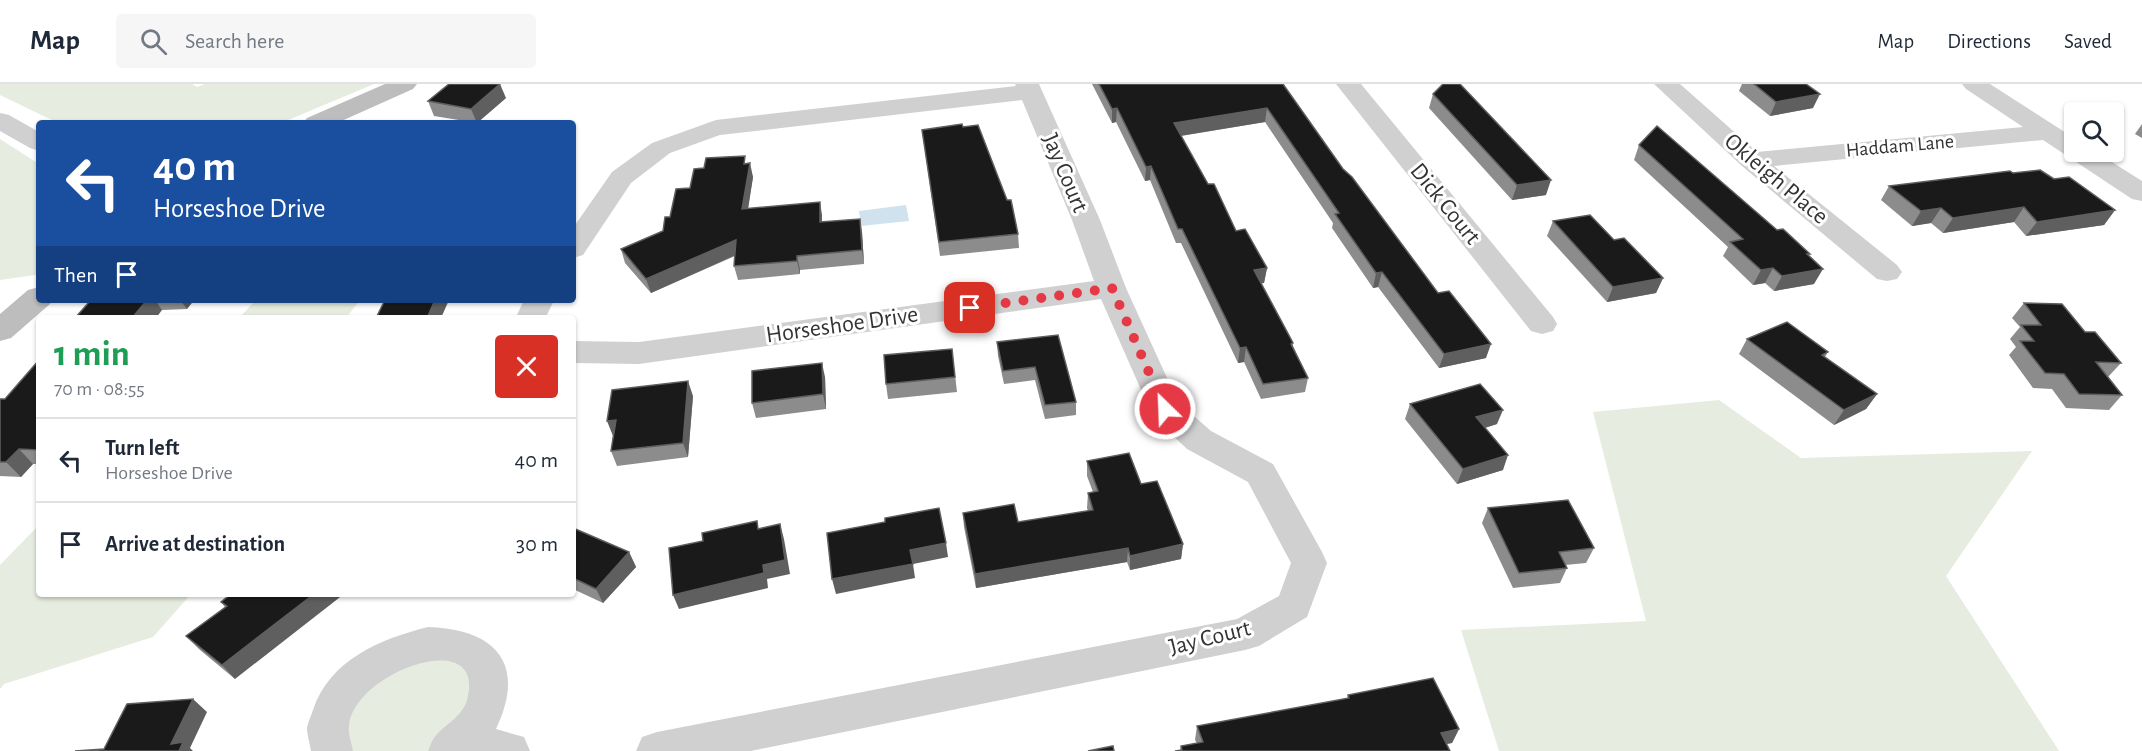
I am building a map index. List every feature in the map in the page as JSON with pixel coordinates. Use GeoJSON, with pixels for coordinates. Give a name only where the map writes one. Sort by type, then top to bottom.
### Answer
{"type":"FeatureCollection","features":[{"type":"Feature","properties":{"kind":"main road"},"geometry":{"type":"LineString","coordinates":[[323,120],[405,84]]}},
{"type":"Feature","properties":{"kind":"main road"},"geometry":{"type":"LineString","coordinates":[[0,331],[36,300]]}},
{"type":"Feature","properties":{"kind":"street","name":"Dick Court"},"geometry":{"type":"LineString","coordinates":[[1348,84],[1542,324]]}},
{"type":"Feature","properties":{"kind":"street","name":"Okleigh Place"},"geometry":{"type":"LineString","coordinates":[[1666,84],[1751,160],[1887,272]]}},
{"type":"Feature","properties":{"kind":"street"},"geometry":{"type":"LineString","coordinates":[[1974,84],[2064,142]]}},
{"type":"Feature","properties":{"kind":"street"},"geometry":{"type":"LineString","coordinates":[[576,245],[621,178],[660,148],[716,128],[1028,88]]}},
{"type":"Feature","properties":{"kind":"street","name":"Jay Court"},"geometry":{"type":"LineString","coordinates":[[657,751],[1245,634],[1294,606],[1309,563],[1261,473],[1199,440],[1165,409],[1028,88]]}},
{"type":"Feature","properties":{"kind":"street"},"geometry":{"type":"LineString","coordinates":[[0,120],[36,141]]}},
{"type":"Feature","properties":{"kind":"street","name":"Haddam Lane"},"geometry":{"type":"LineString","coordinates":[[1751,160],[2048,132]]}},
{"type":"Feature","properties":{"kind":"street"},"geometry":{"type":"LineString","coordinates":[[2094,162],[2142,193]]}},
{"type":"Feature","properties":{"kind":"street","name":"Horseshoe Drive"},"geometry":{"type":"LineString","coordinates":[[576,352],[639,353],[1112,288]]}},
{"type":"Feature","properties":{"kind":"street"},"geometry":{"type":"LineString","coordinates":[[332,751],[328,743],[329,721],[340,698],[358,677],[379,661],[404,649],[428,644],[451,644],[470,650],[483,662],[490,679],[489,699],[479,720],[456,746]]}},
{"type":"Feature","properties":{"kind":"street"},"geometry":{"type":"LineString","coordinates":[[456,746],[509,751]]}},
{"type":"Feature","properties":{"kind":"shaded area"},"geometry":{"type":"Polygon","coordinates":[[[0,84],[192,84],[197,87],[205,84],[374,84],[288,120],[52,120],[0,95],[0,84]]]}},
{"type":"Feature","properties":{"kind":"shaded area"},"geometry":{"type":"Polygon","coordinates":[[[0,139],[36,162],[36,274],[0,280],[0,139]]]}},
{"type":"Feature","properties":{"kind":"shaded area"},"geometry":{"type":"Polygon","coordinates":[[[253,303],[358,303],[348,315],[242,315],[253,303]]]}},
{"type":"Feature","properties":{"kind":"shaded area"},"geometry":{"type":"Polygon","coordinates":[[[1719,400],[1801,458],[2032,451],[1946,576],[2059,751],[1499,751],[1461,630],[1646,621],[1593,412],[1719,400]]]}},
{"type":"Feature","properties":{"kind":"shaded area"},"geometry":{"type":"Polygon","coordinates":[[[36,528],[36,597],[188,597],[153,637],[4,684],[0,689],[0,565],[36,528]]]}},
{"type":"Feature","properties":{"kind":"shaded area"},"geometry":{"type":"Polygon","coordinates":[[[451,651],[483,681],[435,751],[353,751],[345,740],[351,701],[366,682],[451,651]]]}},
{"type":"Feature","properties":{"kind":"water"},"geometry":{"type":"Polygon","coordinates":[[[906,205],[909,221],[861,226],[859,211],[906,205]]]}},
{"type":"Feature","properties":{"kind":"building"},"geometry":{"type":"Polygon","coordinates":[[[449,84],[500,84],[471,109],[428,101],[449,84]]]}},
{"type":"Feature","properties":{"kind":"building"},"geometry":{"type":"Polygon","coordinates":[[[1099,84],[1283,84],[1343,169],[1352,177],[1438,293],[1449,291],[1491,344],[1444,354],[1382,272],[1376,273],[1335,214],[1339,213],[1267,108],[1174,123],[1208,184],[1214,184],[1236,231],[1245,229],[1267,268],[1254,270],[1293,343],[1291,344],[1308,378],[1263,384],[1246,347],[1240,348],[1182,229],[1178,229],[1151,166],[1146,167],[1117,108],[1112,109],[1099,84]]]}},
{"type":"Feature","properties":{"kind":"building"},"geometry":{"type":"Polygon","coordinates":[[[1443,84],[1460,84],[1551,180],[1517,185],[1433,94],[1443,84]]]}},
{"type":"Feature","properties":{"kind":"building"},"geometry":{"type":"Polygon","coordinates":[[[1754,84],[1806,84],[1820,94],[1776,102],[1754,84]]]}},
{"type":"Feature","properties":{"kind":"building"},"geometry":{"type":"Polygon","coordinates":[[[962,124],[963,127],[978,125],[1007,200],[1011,200],[1018,234],[939,242],[922,130],[962,124]]]}},
{"type":"Feature","properties":{"kind":"building"},"geometry":{"type":"Polygon","coordinates":[[[1657,126],[1777,230],[1783,229],[1823,269],[1782,276],[1773,268],[1761,270],[1730,242],[1743,239],[1639,145],[1657,126]]]}},
{"type":"Feature","properties":{"kind":"building"},"geometry":{"type":"Polygon","coordinates":[[[745,156],[744,164],[750,163],[742,209],[820,202],[820,222],[860,219],[862,250],[797,256],[797,261],[734,266],[736,240],[646,279],[621,249],[663,231],[665,217],[670,217],[676,189],[690,188],[694,169],[704,168],[706,158],[745,156]]]}},
{"type":"Feature","properties":{"kind":"building"},"geometry":{"type":"Polygon","coordinates":[[[2040,170],[2054,179],[2069,177],[2115,210],[2037,222],[2024,207],[1953,218],[1941,208],[1921,211],[1889,186],[2010,171],[2013,173],[2040,170]]]}},
{"type":"Feature","properties":{"kind":"building"},"geometry":{"type":"Polygon","coordinates":[[[1590,215],[1614,240],[1624,238],[1663,278],[1613,287],[1553,221],[1590,215]]]}},
{"type":"Feature","properties":{"kind":"building"},"geometry":{"type":"Polygon","coordinates":[[[88,303],[144,303],[134,315],[78,315],[88,303]]]}},
{"type":"Feature","properties":{"kind":"building"},"geometry":{"type":"Polygon","coordinates":[[[384,303],[434,303],[428,315],[378,315],[384,303]]]}},
{"type":"Feature","properties":{"kind":"building"},"geometry":{"type":"Polygon","coordinates":[[[2024,303],[2062,304],[2085,332],[2095,332],[2121,363],[2096,362],[2122,395],[2079,394],[2064,374],[2045,373],[2020,341],[2034,341],[2021,325],[2041,325],[2024,303]]]}},
{"type":"Feature","properties":{"kind":"building"},"geometry":{"type":"Polygon","coordinates":[[[1787,322],[1828,352],[1822,355],[1877,394],[1844,410],[1747,339],[1787,322]]]}},
{"type":"Feature","properties":{"kind":"building"},"geometry":{"type":"Polygon","coordinates":[[[1058,335],[1076,402],[1045,405],[1035,367],[1003,371],[997,342],[1058,335]]]}},
{"type":"Feature","properties":{"kind":"building"},"geometry":{"type":"Polygon","coordinates":[[[952,349],[955,377],[886,384],[884,355],[952,349]]]}},
{"type":"Feature","properties":{"kind":"building"},"geometry":{"type":"Polygon","coordinates":[[[36,363],[36,450],[19,449],[6,462],[0,462],[0,399],[5,399],[36,363]]]}},
{"type":"Feature","properties":{"kind":"building"},"geometry":{"type":"Polygon","coordinates":[[[822,363],[823,394],[752,403],[752,371],[822,363]]]}},
{"type":"Feature","properties":{"kind":"building"},"geometry":{"type":"Polygon","coordinates":[[[688,381],[683,443],[611,451],[616,420],[607,421],[612,390],[688,381]]]}},
{"type":"Feature","properties":{"kind":"building"},"geometry":{"type":"Polygon","coordinates":[[[1480,384],[1503,410],[1476,417],[1508,455],[1463,469],[1410,404],[1480,384]]]}},
{"type":"Feature","properties":{"kind":"building"},"geometry":{"type":"Polygon","coordinates":[[[1129,453],[1141,484],[1157,481],[1183,544],[1130,556],[1128,548],[975,574],[963,513],[1014,504],[1018,522],[1093,510],[1088,493],[1098,491],[1087,461],[1129,453]]]}},
{"type":"Feature","properties":{"kind":"building"},"geometry":{"type":"Polygon","coordinates":[[[1568,500],[1594,548],[1559,552],[1567,568],[1519,573],[1488,508],[1568,500]]]}},
{"type":"Feature","properties":{"kind":"building"},"geometry":{"type":"Polygon","coordinates":[[[939,508],[946,543],[910,550],[913,564],[832,579],[827,533],[885,522],[885,518],[939,508]]]}},
{"type":"Feature","properties":{"kind":"building"},"geometry":{"type":"Polygon","coordinates":[[[757,521],[758,529],[780,524],[785,560],[763,565],[764,573],[673,595],[669,548],[703,541],[702,533],[757,521]]]}},
{"type":"Feature","properties":{"kind":"building"},"geometry":{"type":"Polygon","coordinates":[[[576,529],[629,552],[596,589],[576,579],[576,529]]]}},
{"type":"Feature","properties":{"kind":"building"},"geometry":{"type":"Polygon","coordinates":[[[227,597],[310,597],[222,665],[186,636],[227,606],[221,602],[227,597]]]}},
{"type":"Feature","properties":{"kind":"building"},"geometry":{"type":"Polygon","coordinates":[[[1433,678],[1459,729],[1441,733],[1450,751],[1175,751],[1182,750],[1181,746],[1203,742],[1197,726],[1349,698],[1348,695],[1433,678]]]}},
{"type":"Feature","properties":{"kind":"building"},"geometry":{"type":"Polygon","coordinates":[[[193,699],[171,744],[183,742],[179,751],[75,751],[104,749],[127,704],[193,699]]]}},
{"type":"Feature","properties":{"kind":"building"},"geometry":{"type":"Polygon","coordinates":[[[1113,746],[1114,751],[1088,751],[1113,746]]]}},
{"type":"Feature","properties":{"kind":"route"},"geometry":{"type":"LineString","coordinates":[[970,308],[1112,288],[1165,409]]}}]}
